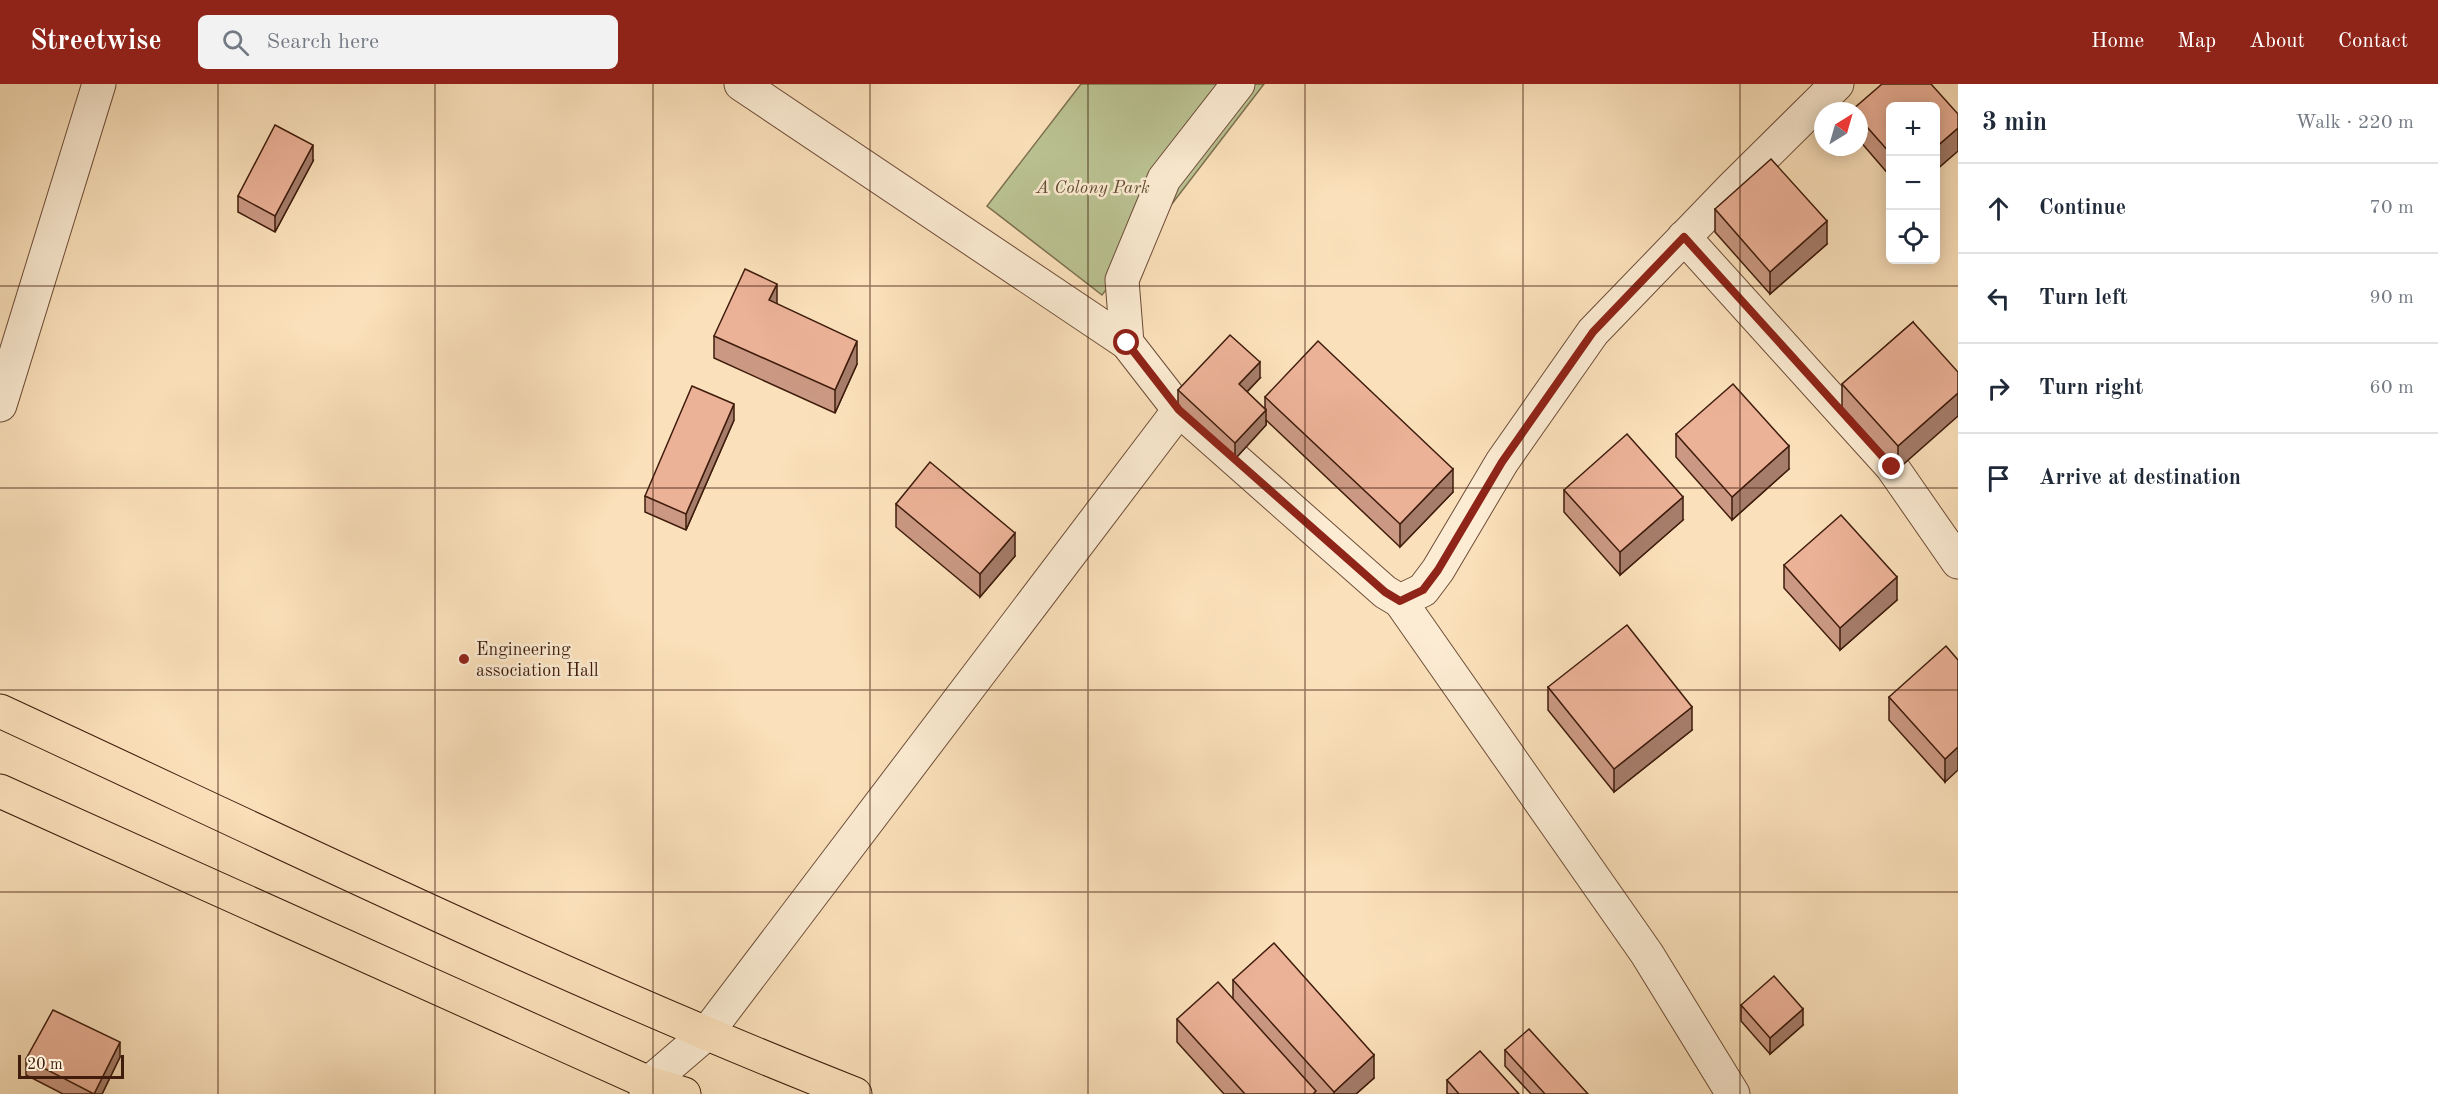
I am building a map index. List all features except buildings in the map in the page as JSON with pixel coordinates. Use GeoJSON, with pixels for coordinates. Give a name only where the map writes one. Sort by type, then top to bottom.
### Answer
{"type":"FeatureCollection","features":[{"type":"Feature","properties":{"kind":"highway"},"geometry":{"type":"LineString","coordinates":[[0,711],[339,869],[706,1034],[855,1094]]}},
{"type":"Feature","properties":{"kind":"highway"},"geometry":{"type":"LineString","coordinates":[[0,791],[647,1089],[684,1094]]}},
{"type":"Feature","properties":{"kind":"street"},"geometry":{"type":"LineString","coordinates":[[0,405],[99,84]]}},
{"type":"Feature","properties":{"kind":"street"},"geometry":{"type":"LineString","coordinates":[[741,84],[1127,343],[1179,410],[1385,592],[1400,601],[1647,954],[1733,1094]]}},
{"type":"Feature","properties":{"kind":"street"},"geometry":{"type":"LineString","coordinates":[[1127,343],[1122,280],[1164,179],[1238,84]]}},
{"type":"Feature","properties":{"kind":"street"},"geometry":{"type":"LineString","coordinates":[[1400,601],[1423,590],[1438,570],[1502,462],[1593,332],[1837,84]]}},
{"type":"Feature","properties":{"kind":"street"},"geometry":{"type":"LineString","coordinates":[[1684,237],[1892,467],[1958,562]]}},
{"type":"Feature","properties":{"kind":"street"},"geometry":{"type":"LineString","coordinates":[[647,1089],[706,1034],[1179,410]]}},
{"type":"Feature","properties":{"kind":"green space","name":"A Colony Park"},"geometry":{"type":"Polygon","coordinates":[[[1081,84],[1264,84],[1102,295],[987,206],[1081,84]]]}},
{"type":"Feature","properties":{"kind":"place","name":"Engineering association Hall"},"geometry":{"type":"Point","coordinates":[464,659]}},
{"type":"Feature","properties":{"kind":"route"},"geometry":{"type":"LineString","coordinates":[[1127,343],[1179,410],[1385,592],[1400,601],[1423,590],[1438,570],[1502,462],[1593,332],[1684,237],[1892,467]]}}]}
